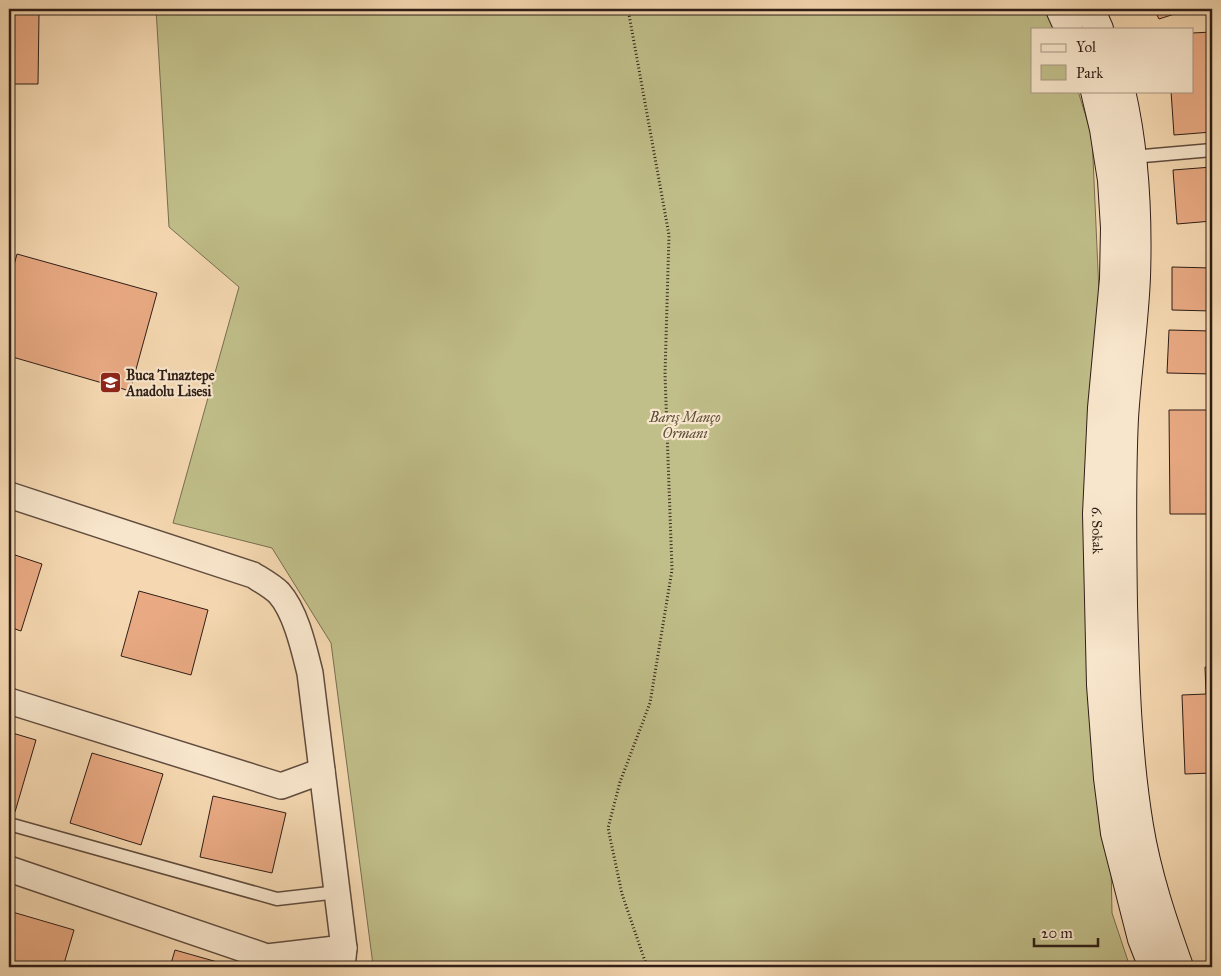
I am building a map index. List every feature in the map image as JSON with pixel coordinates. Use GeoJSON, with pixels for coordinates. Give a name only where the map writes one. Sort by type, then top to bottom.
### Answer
{"type":"FeatureCollection","features":[{"type":"Feature","properties":{"kind":"main road"},"geometry":{"type":"LineString","coordinates":[[1060,9],[1069,28]]}},
{"type":"Feature","properties":{"kind":"main road"},"geometry":{"type":"LineString","coordinates":[[1090,9],[1099,28]]}},
{"type":"Feature","properties":{"kind":"main road","name":"6. Sokak"},"geometry":{"type":"LineString","coordinates":[[1095,92],[1110,163],[1115,228],[1114,278],[1102,408],[1097,514],[1102,694],[1108,778],[1115,832],[1142,939],[1153,967]]}},
{"type":"Feature","properties":{"kind":"main road","name":"6. Sokak"},"geometry":{"type":"LineString","coordinates":[[1121,92],[1128,122],[1136,214],[1136,279],[1124,410],[1121,480],[1127,710],[1134,791],[1144,850],[1164,927],[1179,967]]}},
{"type":"Feature","properties":{"kind":"street"},"geometry":{"type":"LineString","coordinates":[[9,495],[253,575],[279,593],[293,616],[303,644],[310,673],[338,892],[343,957],[266,957],[9,869]]}},
{"type":"Feature","properties":{"kind":"street"},"geometry":{"type":"LineString","coordinates":[[9,701],[281,786],[322,771]]}},
{"type":"Feature","properties":{"kind":"lane"},"geometry":{"type":"LineString","coordinates":[[1132,157],[1212,150]]}},
{"type":"Feature","properties":{"kind":"lane"},"geometry":{"type":"LineString","coordinates":[[9,824],[277,899],[338,892]]}},
{"type":"Feature","properties":{"kind":"path"},"geometry":{"type":"LineString","coordinates":[[628,9],[669,235],[665,374],[672,570],[650,703],[620,782],[608,828],[622,894],[647,967]]}},
{"type":"Feature","properties":{"kind":"green space","name":"Barış Manço Ormanı"},"geometry":{"type":"Polygon","coordinates":[[[156,9],[1048,9],[1057,28],[1031,28],[1031,92],[1078,92],[1092,136],[1100,315],[1112,913],[1130,967],[372,967],[331,643],[272,548],[173,523],[239,287],[169,227],[156,9]]]}},
{"type":"Feature","properties":{"kind":"building"},"geometry":{"type":"Polygon","coordinates":[[[1154,9],[1190,9],[1159,19],[1154,9]]]}},
{"type":"Feature","properties":{"kind":"building"},"geometry":{"type":"Polygon","coordinates":[[[9,14],[39,14],[38,84],[9,84],[9,14]]]}},
{"type":"Feature","properties":{"kind":"building"},"geometry":{"type":"Polygon","coordinates":[[[1212,32],[1212,132],[1174,135],[1171,92],[1194,92],[1194,33],[1212,32]]]}},
{"type":"Feature","properties":{"kind":"building"},"geometry":{"type":"Polygon","coordinates":[[[1212,167],[1212,221],[1177,224],[1173,170],[1212,167]]]}},
{"type":"Feature","properties":{"kind":"building"},"geometry":{"type":"Polygon","coordinates":[[[17,254],[157,293],[130,391],[9,356],[9,283],[17,254]]]}},
{"type":"Feature","properties":{"kind":"building"},"geometry":{"type":"Polygon","coordinates":[[[1172,267],[1212,268],[1212,311],[1172,310],[1172,267]]]}},
{"type":"Feature","properties":{"kind":"building"},"geometry":{"type":"Polygon","coordinates":[[[1169,330],[1212,331],[1212,374],[1167,373],[1169,330]]]}},
{"type":"Feature","properties":{"kind":"building"},"geometry":{"type":"Polygon","coordinates":[[[1169,410],[1212,410],[1212,514],[1170,514],[1169,410]]]}},
{"type":"Feature","properties":{"kind":"building"},"geometry":{"type":"Polygon","coordinates":[[[9,553],[42,564],[21,631],[9,627],[9,553]]]}},
{"type":"Feature","properties":{"kind":"building"},"geometry":{"type":"Polygon","coordinates":[[[139,591],[208,610],[191,675],[121,656],[139,591]]]}},
{"type":"Feature","properties":{"kind":"building"},"geometry":{"type":"Polygon","coordinates":[[[1205,667],[1212,667],[1212,773],[1185,774],[1182,695],[1206,694],[1205,667]]]}},
{"type":"Feature","properties":{"kind":"building"},"geometry":{"type":"Polygon","coordinates":[[[9,732],[36,740],[15,812],[9,810],[9,732]]]}},
{"type":"Feature","properties":{"kind":"building"},"geometry":{"type":"Polygon","coordinates":[[[92,753],[163,774],[141,845],[70,823],[92,753]]]}},
{"type":"Feature","properties":{"kind":"building"},"geometry":{"type":"Polygon","coordinates":[[[213,796],[286,813],[272,873],[200,857],[213,796]]]}},
{"type":"Feature","properties":{"kind":"building"},"geometry":{"type":"Polygon","coordinates":[[[9,911],[74,930],[63,967],[9,967],[9,911]]]}},
{"type":"Feature","properties":{"kind":"building"},"geometry":{"type":"Polygon","coordinates":[[[175,950],[235,967],[170,967],[175,950]]]}},
{"type":"Feature","properties":{"kind":"place","name":"Buca Tınaztepe Anadolu Lisesi"},"geometry":{"type":"Point","coordinates":[110,383]}}]}
